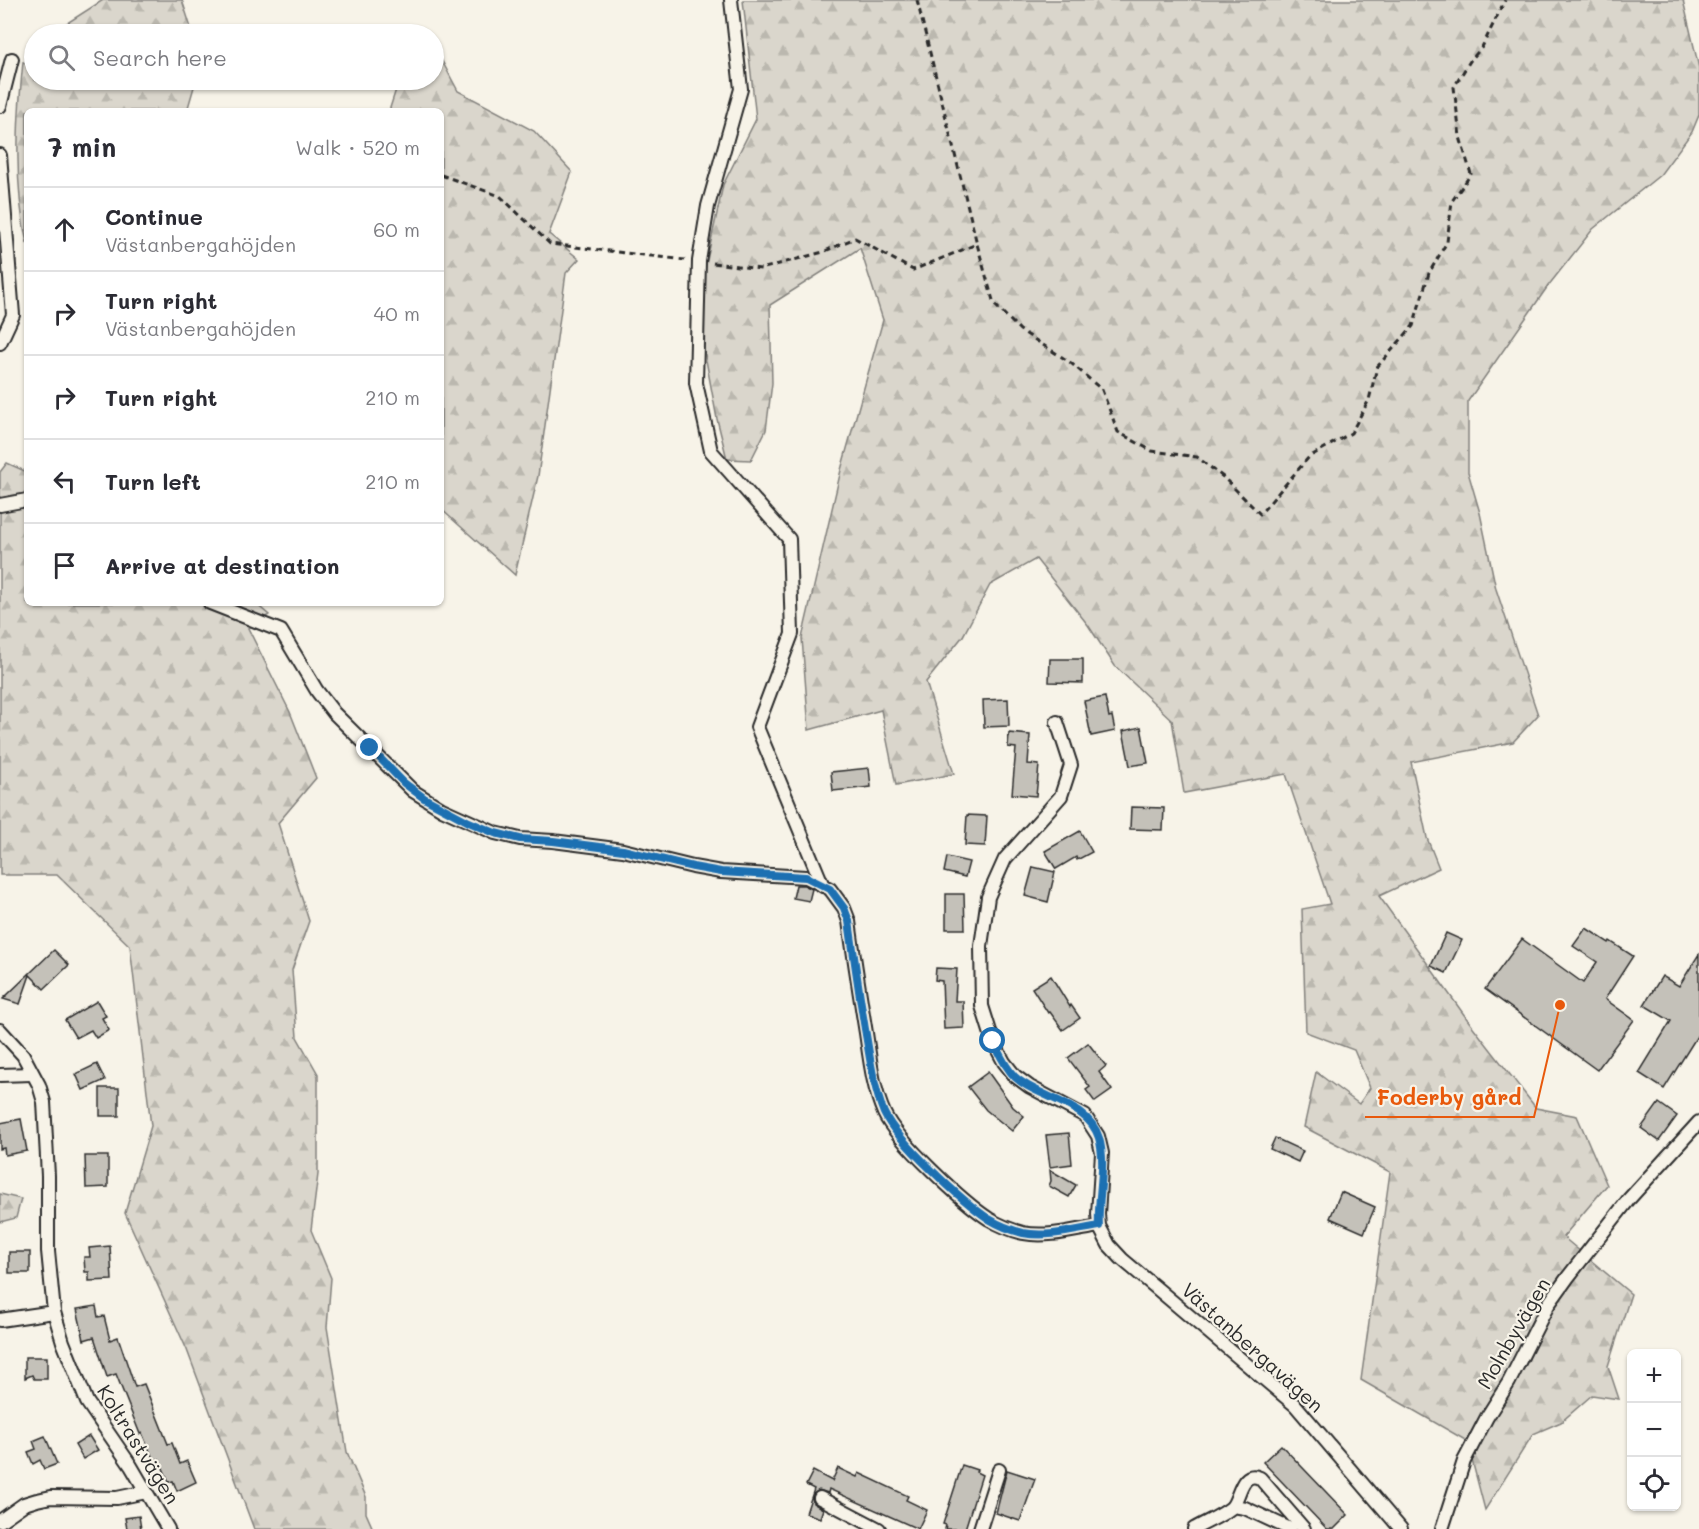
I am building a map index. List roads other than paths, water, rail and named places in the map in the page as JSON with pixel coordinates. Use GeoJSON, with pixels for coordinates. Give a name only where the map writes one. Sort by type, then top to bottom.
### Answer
{"type":"FeatureCollection","features":[{"type":"Feature","properties":{"kind":"street"},"geometry":{"type":"LineString","coordinates":[[730,0],[741,89],[708,206],[699,261],[696,383],[711,451],[789,539],[792,634],[757,727],[824,886]]}},
{"type":"Feature","properties":{"kind":"street"},"geometry":{"type":"LineString","coordinates":[[0,106],[12,59]]}},
{"type":"Feature","properties":{"kind":"street"},"geometry":{"type":"LineString","coordinates":[[0,155],[13,315],[0,343]]}},
{"type":"Feature","properties":{"kind":"street"},"geometry":{"type":"LineString","coordinates":[[0,505],[24,501]]}},
{"type":"Feature","properties":{"kind":"street"},"geometry":{"type":"LineString","coordinates":[[218,606],[281,631],[317,691],[340,720],[413,791],[469,822],[495,833],[520,839],[623,850],[721,872],[806,877],[830,889],[838,898],[849,921],[874,1081],[884,1112],[892,1127],[940,1178],[990,1219],[1008,1228],[1025,1233],[1041,1234],[1099,1226],[1101,1153],[1098,1136],[1085,1116],[1030,1087],[1015,1076],[1004,1062],[993,1041],[982,1006],[981,946],[988,897],[1005,859],[1061,796],[1071,765],[1057,722]]}},
{"type":"Feature","properties":{"kind":"street","name":"Koltrastvägen"},"geometry":{"type":"LineString","coordinates":[[0,1030],[23,1055],[39,1085],[46,1125],[48,1251],[54,1312],[63,1342],[87,1402],[131,1466],[168,1529]]}},
{"type":"Feature","properties":{"kind":"street"},"geometry":{"type":"LineString","coordinates":[[0,1075],[32,1074]]}},
{"type":"Feature","properties":{"kind":"street","name":"Molnbyvägen"},"geometry":{"type":"LineString","coordinates":[[1442,1529],[1464,1461],[1487,1416],[1509,1382],[1548,1305],[1629,1199],[1699,1122]]}},
{"type":"Feature","properties":{"kind":"street","name":"Västanbergavägen"},"geometry":{"type":"LineString","coordinates":[[1099,1226],[1109,1245],[1122,1259],[1296,1406],[1401,1529]]}},
{"type":"Feature","properties":{"kind":"street"},"geometry":{"type":"LineString","coordinates":[[0,1320],[54,1312]]}},
{"type":"Feature","properties":{"kind":"street"},"geometry":{"type":"LineString","coordinates":[[980,1529],[999,1470]]}},
{"type":"Feature","properties":{"kind":"street"},"geometry":{"type":"LineString","coordinates":[[1194,1529],[1233,1506],[1242,1485],[1249,1478],[1256,1476],[1304,1529]]}},
{"type":"Feature","properties":{"kind":"street"},"geometry":{"type":"LineString","coordinates":[[0,1521],[24,1504],[51,1497],[117,1498],[146,1492]]}},
{"type":"Feature","properties":{"kind":"street"},"geometry":{"type":"LineString","coordinates":[[819,1498],[879,1529]]}},
{"type":"Feature","properties":{"kind":"street"},"geometry":{"type":"LineString","coordinates":[[1233,1506],[1245,1508],[1290,1529]]}},
{"type":"Feature","properties":{"kind":"place","name":"Foderby gård"},"geometry":{"type":"Point","coordinates":[1560,1005]}}]}
